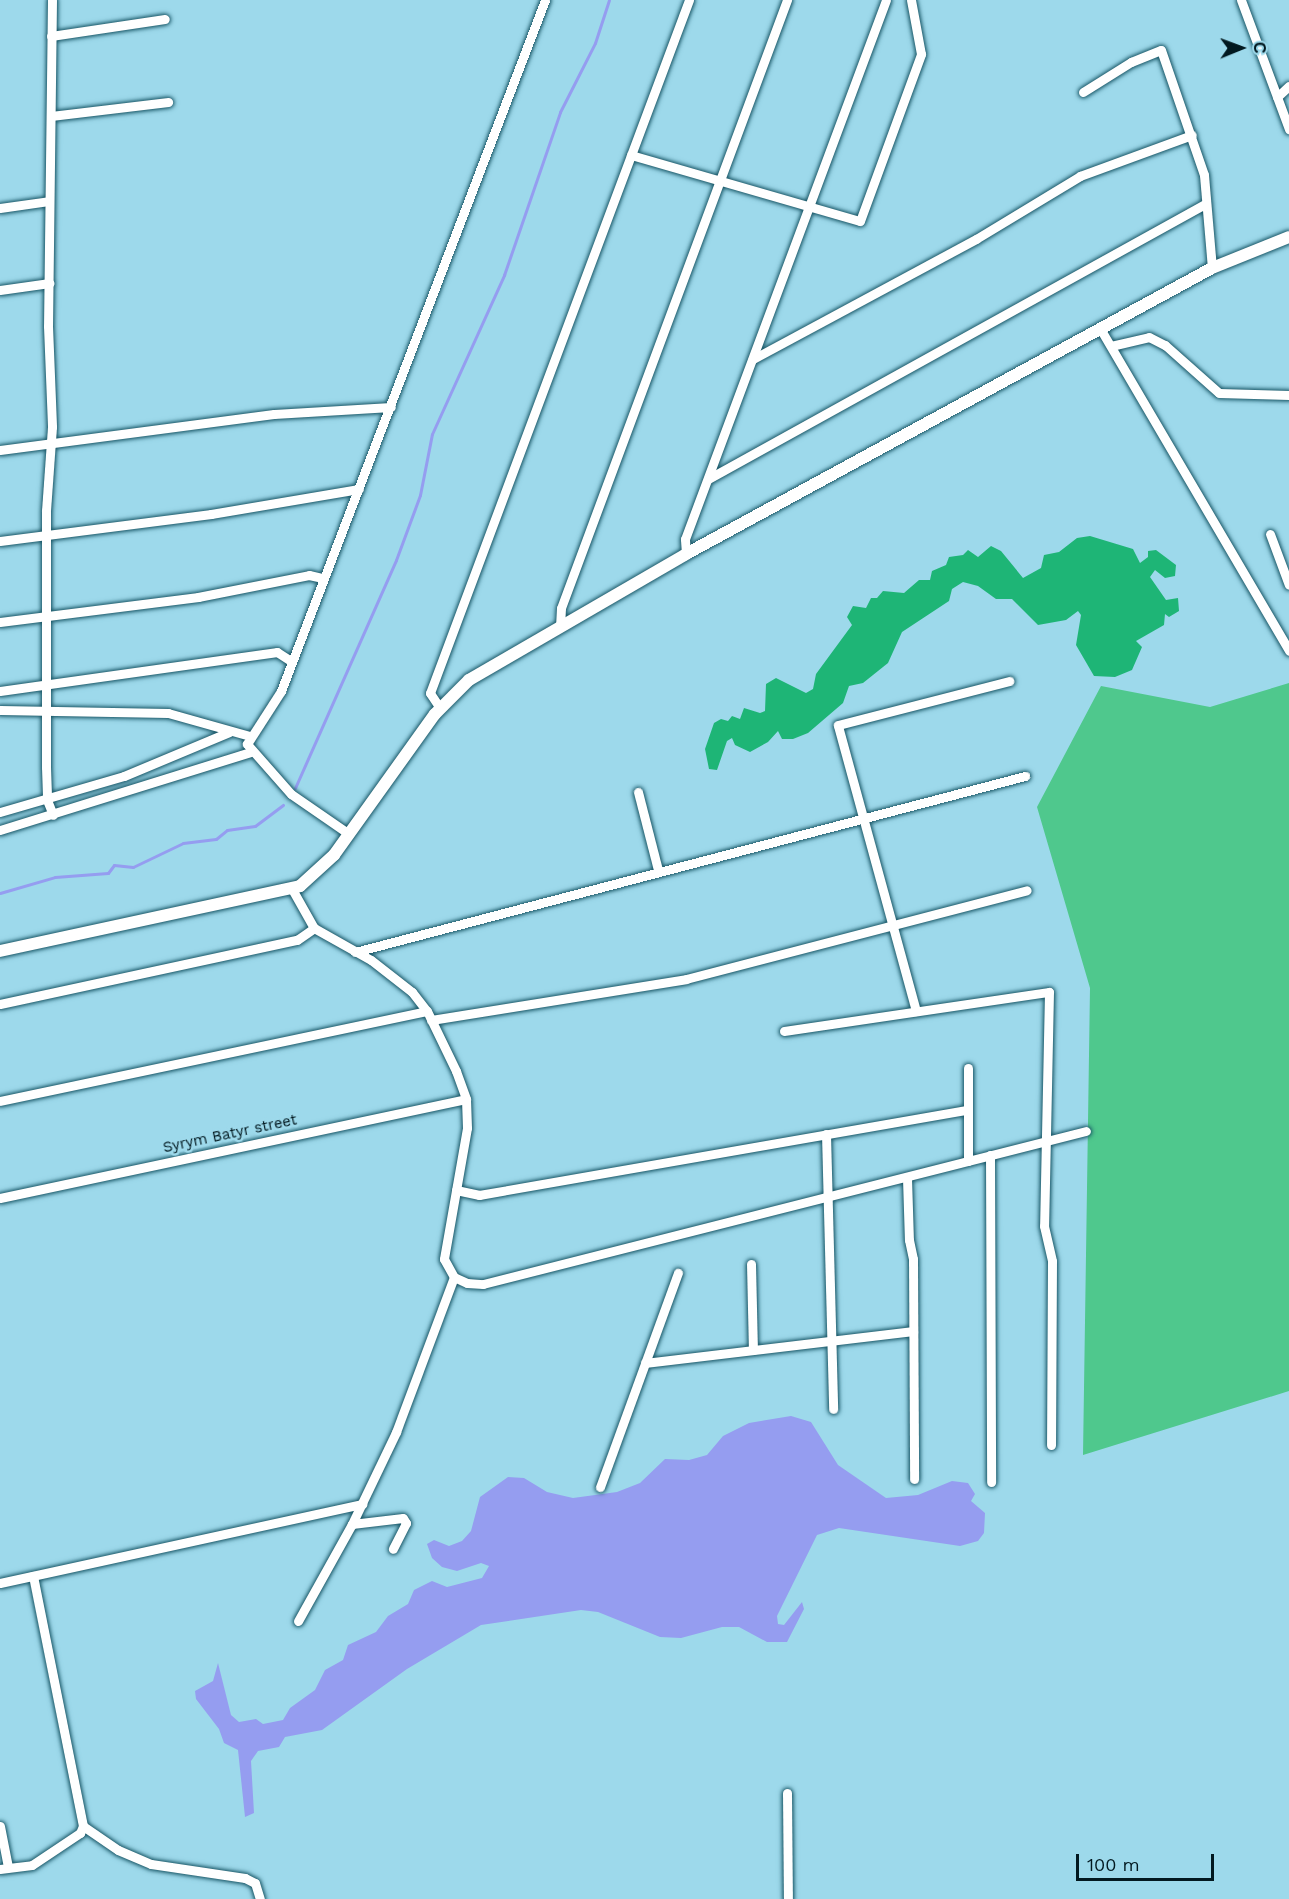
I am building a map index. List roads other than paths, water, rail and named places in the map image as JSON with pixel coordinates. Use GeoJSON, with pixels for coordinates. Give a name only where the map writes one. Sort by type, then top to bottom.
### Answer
{"type":"FeatureCollection","features":[{"type":"Feature","properties":{"kind":"main road"},"geometry":{"type":"LineString","coordinates":[[0,951],[292,889],[322,869],[440,708],[469,680],[686,554],[1212,268],[1289,237]]}},
{"type":"Feature","properties":{"kind":"street"},"geometry":{"type":"LineString","coordinates":[[52,0],[47,800],[53,815]]}},
{"type":"Feature","properties":{"kind":"street"},"geometry":{"type":"LineString","coordinates":[[349,834],[291,794],[250,752],[247,744],[281,691],[322,578],[391,407],[545,0]]}},
{"type":"Feature","properties":{"kind":"street"},"geometry":{"type":"LineString","coordinates":[[440,708],[430,693],[689,0]]}},
{"type":"Feature","properties":{"kind":"street"},"geometry":{"type":"LineString","coordinates":[[560,627],[561,608],[788,0]]}},
{"type":"Feature","properties":{"kind":"street"},"geometry":{"type":"LineString","coordinates":[[686,554],[685,540],[811,207],[886,0]]}},
{"type":"Feature","properties":{"kind":"street"},"geometry":{"type":"LineString","coordinates":[[631,155],[860,221],[921,54],[911,0]]}},
{"type":"Feature","properties":{"kind":"street"},"geometry":{"type":"LineString","coordinates":[[1241,0],[1289,129]]}},
{"type":"Feature","properties":{"kind":"street"},"geometry":{"type":"LineString","coordinates":[[51,36],[165,20]]}},
{"type":"Feature","properties":{"kind":"street"},"geometry":{"type":"LineString","coordinates":[[1083,92],[1158,49],[1192,135],[1204,175],[1212,268]]}},
{"type":"Feature","properties":{"kind":"street"},"geometry":{"type":"LineString","coordinates":[[1277,96],[1289,86]]}},
{"type":"Feature","properties":{"kind":"street"},"geometry":{"type":"LineString","coordinates":[[51,116],[168,102]]}},
{"type":"Feature","properties":{"kind":"street"},"geometry":{"type":"LineString","coordinates":[[753,359],[976,239],[1080,176],[1192,135]]}},
{"type":"Feature","properties":{"kind":"street"},"geometry":{"type":"LineString","coordinates":[[0,208],[49,201]]}},
{"type":"Feature","properties":{"kind":"street"},"geometry":{"type":"LineString","coordinates":[[708,479],[1205,204]]}},
{"type":"Feature","properties":{"kind":"street"},"geometry":{"type":"LineString","coordinates":[[0,290],[50,283]]}},
{"type":"Feature","properties":{"kind":"street"},"geometry":{"type":"LineString","coordinates":[[1101,330],[1289,651]]}},
{"type":"Feature","properties":{"kind":"street"},"geometry":{"type":"LineString","coordinates":[[1111,346],[1149,337],[1165,345],[1219,393],[1289,395]]}},
{"type":"Feature","properties":{"kind":"street"},"geometry":{"type":"LineString","coordinates":[[0,450],[274,414],[391,407]]}},
{"type":"Feature","properties":{"kind":"street"},"geometry":{"type":"LineString","coordinates":[[0,541],[48,536],[359,489]]}},
{"type":"Feature","properties":{"kind":"street"},"geometry":{"type":"LineString","coordinates":[[1270,534],[1289,585]]}},
{"type":"Feature","properties":{"kind":"street"},"geometry":{"type":"LineString","coordinates":[[1283,566],[1289,553]]}},
{"type":"Feature","properties":{"kind":"street"},"geometry":{"type":"LineString","coordinates":[[0,622],[198,597],[309,575],[322,578]]}},
{"type":"Feature","properties":{"kind":"street"},"geometry":{"type":"LineString","coordinates":[[0,691],[277,652],[291,661]]}},
{"type":"Feature","properties":{"kind":"street"},"geometry":{"type":"LineString","coordinates":[[916,1011],[838,725],[1009,681]]}},
{"type":"Feature","properties":{"kind":"street"},"geometry":{"type":"LineString","coordinates":[[0,710],[168,713],[229,732],[250,736]]}},
{"type":"Feature","properties":{"kind":"street"},"geometry":{"type":"LineString","coordinates":[[0,812],[47,800],[154,766],[229,732]]}},
{"type":"Feature","properties":{"kind":"street"},"geometry":{"type":"LineString","coordinates":[[0,830],[250,752]]}},
{"type":"Feature","properties":{"kind":"street"},"geometry":{"type":"LineString","coordinates":[[355,952],[658,870],[1024,776]]}},
{"type":"Feature","properties":{"kind":"street"},"geometry":{"type":"LineString","coordinates":[[638,792],[658,870]]}},
{"type":"Feature","properties":{"kind":"street"},"geometry":{"type":"LineString","coordinates":[[292,889],[314,928],[393,976],[427,1011],[466,1100],[467,1128],[444,1259],[454,1277],[483,1284],[1086,1131]]}},
{"type":"Feature","properties":{"kind":"street"},"geometry":{"type":"LineString","coordinates":[[432,1020],[686,979],[1027,890]]}},
{"type":"Feature","properties":{"kind":"street"},"geometry":{"type":"LineString","coordinates":[[0,1004],[297,940],[314,928]]}},
{"type":"Feature","properties":{"kind":"street"},"geometry":{"type":"LineString","coordinates":[[784,1031],[1049,992],[1044,1226],[1052,1261],[1051,1444]]}},
{"type":"Feature","properties":{"kind":"street"},"geometry":{"type":"LineString","coordinates":[[0,1101],[427,1011]]}},
{"type":"Feature","properties":{"kind":"street"},"geometry":{"type":"LineString","coordinates":[[968,1068],[968,1161]]}},
{"type":"Feature","properties":{"kind":"street","name":"Syrym Batyr street"},"geometry":{"type":"LineString","coordinates":[[0,1198],[466,1100]]}},
{"type":"Feature","properties":{"kind":"street"},"geometry":{"type":"LineString","coordinates":[[456,1190],[479,1195],[967,1110]]}},
{"type":"Feature","properties":{"kind":"street"},"geometry":{"type":"LineString","coordinates":[[826,1134],[834,1409]]}},
{"type":"Feature","properties":{"kind":"street"},"geometry":{"type":"LineString","coordinates":[[990,1155],[991,1482]]}},
{"type":"Feature","properties":{"kind":"street"},"geometry":{"type":"LineString","coordinates":[[907,1178],[913,1331],[914,1479]]}},
{"type":"Feature","properties":{"kind":"street"},"geometry":{"type":"LineString","coordinates":[[751,1264],[753,1350]]}},
{"type":"Feature","properties":{"kind":"street"},"geometry":{"type":"LineString","coordinates":[[600,1487],[678,1273]]}},
{"type":"Feature","properties":{"kind":"street"},"geometry":{"type":"LineString","coordinates":[[298,1621],[352,1524],[396,1432],[454,1277]]}},
{"type":"Feature","properties":{"kind":"street"},"geometry":{"type":"LineString","coordinates":[[645,1363],[913,1331]]}},
{"type":"Feature","properties":{"kind":"street"},"geometry":{"type":"LineString","coordinates":[[0,1583],[362,1504]]}},
{"type":"Feature","properties":{"kind":"street"},"geometry":{"type":"LineString","coordinates":[[352,1524],[403,1518],[406,1523],[393,1549]]}},
{"type":"Feature","properties":{"kind":"street"},"geometry":{"type":"LineString","coordinates":[[0,1826],[4,1868],[32,1864],[80,1833],[83,1826],[33,1576]]}},
{"type":"Feature","properties":{"kind":"street"},"geometry":{"type":"LineString","coordinates":[[787,1793],[788,1899]]}},
{"type":"Feature","properties":{"kind":"street"},"geometry":{"type":"LineString","coordinates":[[83,1826],[118,1850],[151,1864],[245,1878],[255,1883],[260,1899]]}},
{"type":"Feature","properties":{"kind":"water"},"geometry":{"type":"Polygon","coordinates":[[[791,1416],[811,1422],[838,1465],[886,1498],[918,1495],[952,1481],[968,1483],[975,1494],[971,1501],[985,1513],[984,1533],[978,1541],[960,1546],[839,1528],[817,1535],[777,1616],[778,1624],[784,1625],[802,1602],[804,1609],[787,1642],[767,1642],[739,1627],[722,1627],[681,1638],[660,1637],[598,1612],[581,1610],[481,1625],[407,1669],[322,1730],[285,1737],[279,1747],[258,1751],[251,1761],[254,1813],[245,1817],[238,1750],[224,1743],[219,1729],[196,1699],[195,1691],[213,1681],[218,1663],[231,1715],[239,1722],[256,1719],[263,1724],[283,1720],[290,1708],[315,1690],[325,1670],[343,1660],[348,1645],[376,1632],[388,1616],[408,1604],[414,1590],[432,1581],[447,1587],[482,1578],[489,1566],[481,1563],[457,1571],[442,1567],[432,1558],[427,1544],[434,1540],[449,1546],[462,1541],[471,1531],[480,1497],[508,1477],[524,1478],[547,1492],[573,1498],[617,1492],[640,1483],[665,1459],[689,1460],[707,1455],[723,1436],[749,1423],[791,1416]]]}},
{"type":"Feature","properties":{"kind":"waterway"},"geometry":{"type":"LineString","coordinates":[[295,788],[396,560],[420,495],[432,434],[504,275],[560,112],[595,43],[609,0]]}},
{"type":"Feature","properties":{"kind":"waterway"},"geometry":{"type":"LineString","coordinates":[[0,893],[55,877],[108,873],[114,865],[133,867],[183,843],[216,839],[227,830],[255,826],[283,805]]}}]}
